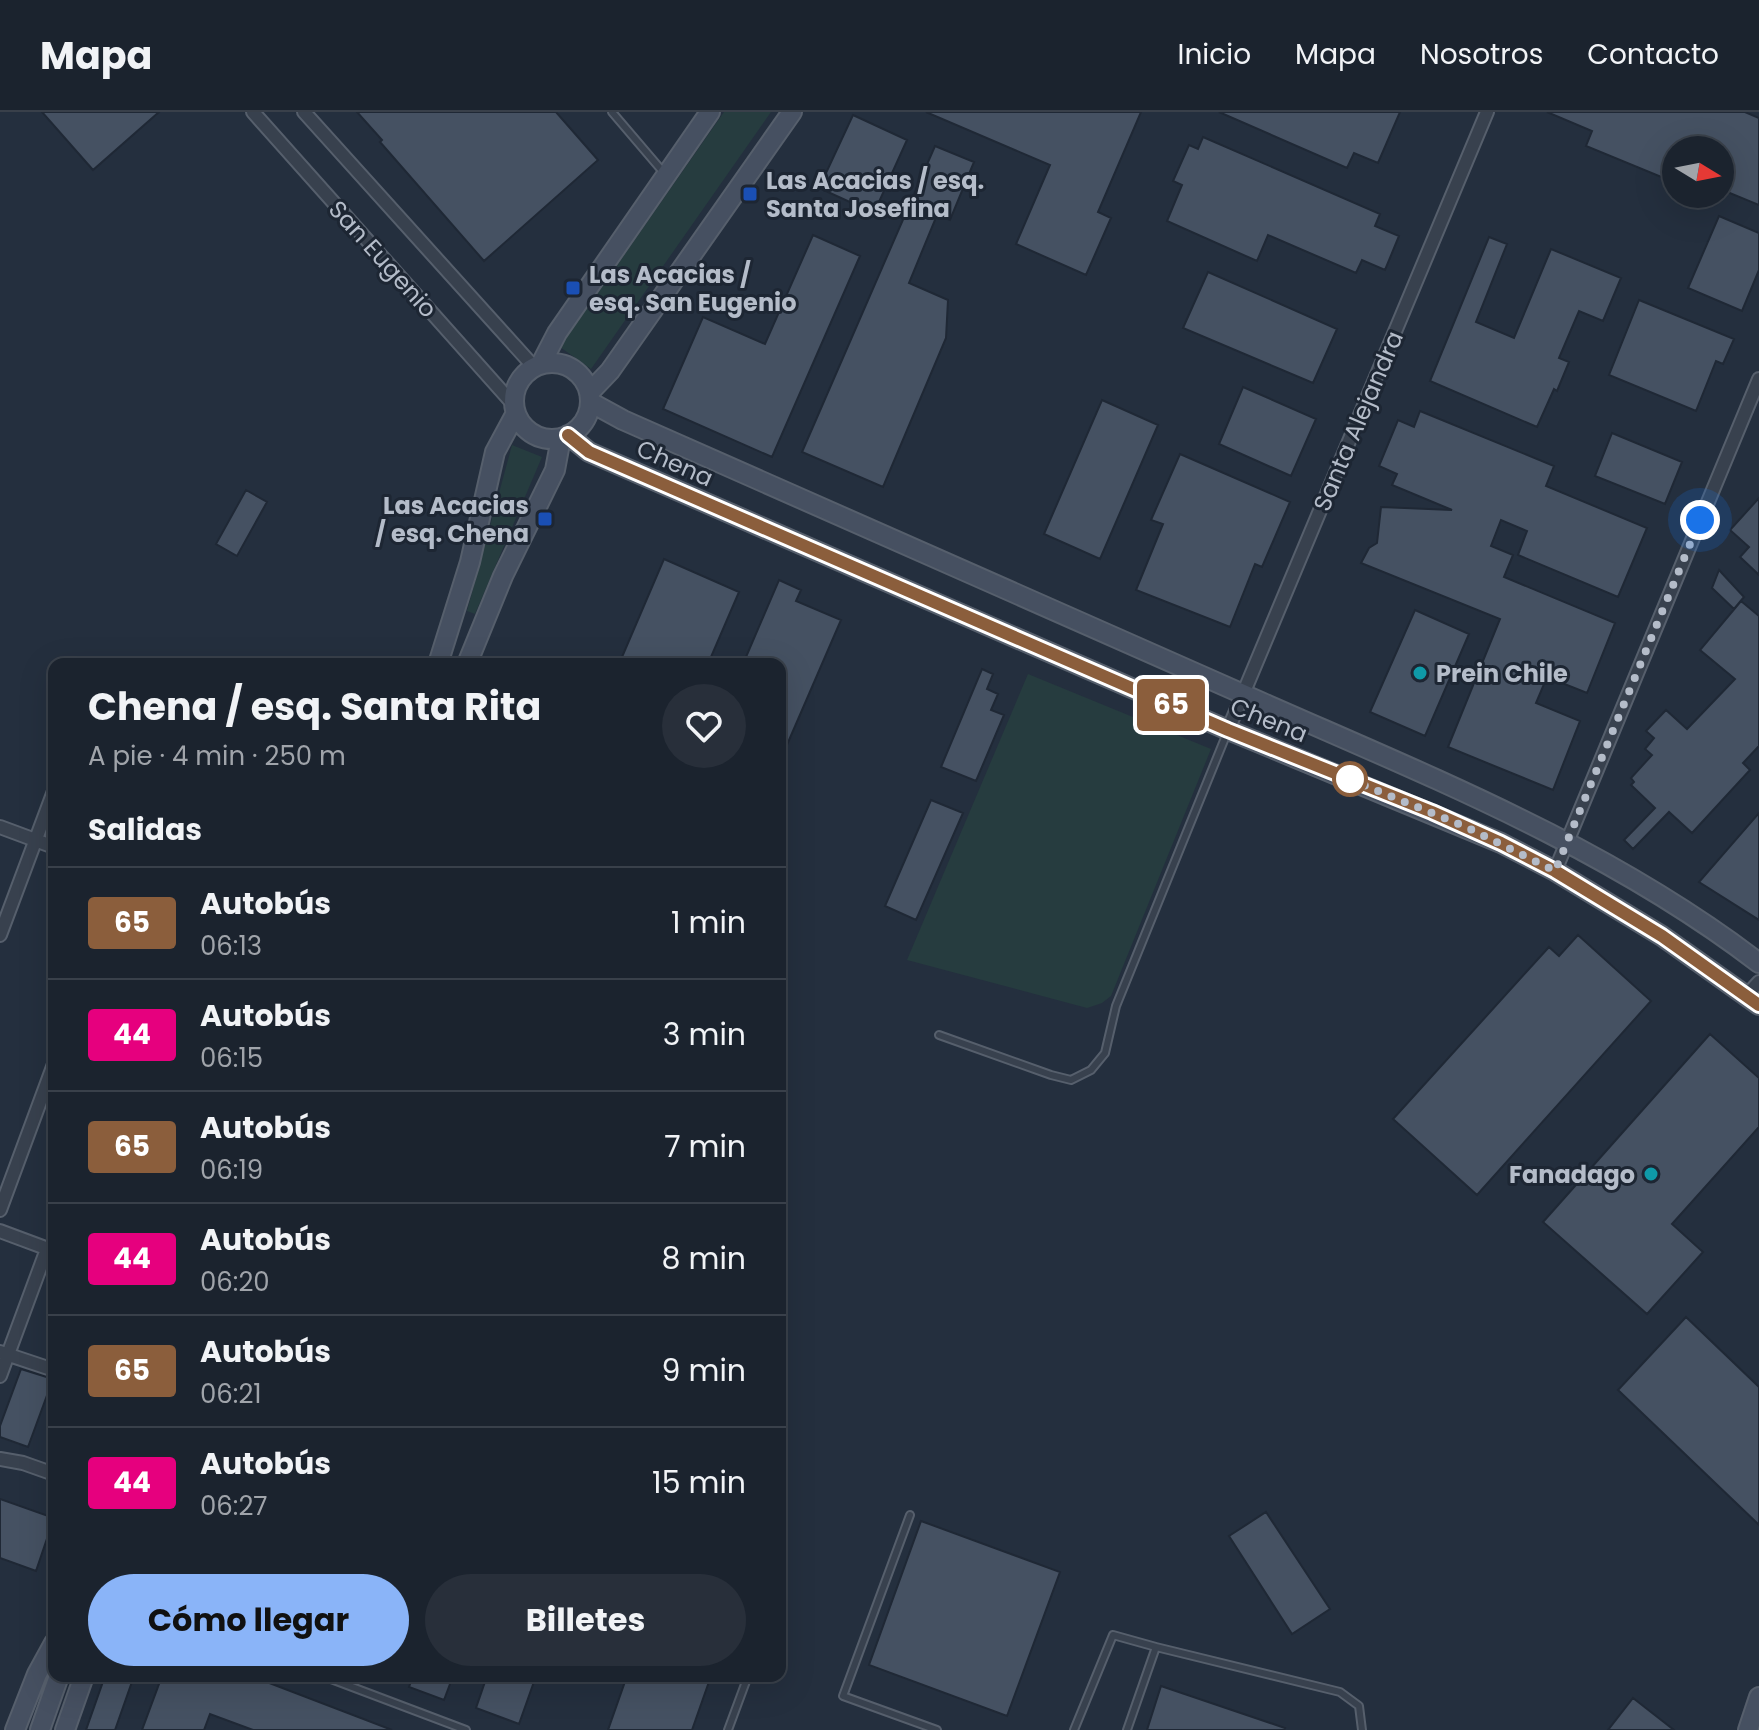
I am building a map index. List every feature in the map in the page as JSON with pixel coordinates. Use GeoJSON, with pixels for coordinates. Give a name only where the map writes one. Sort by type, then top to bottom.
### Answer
{"type":"FeatureCollection","features":[{"type":"Feature","properties":{"kind":"street","name":"San Eugenio"},"geometry":{"type":"LineString","coordinates":[[253,112],[515,409]]}},
{"type":"Feature","properties":{"kind":"street","name":"San Eugenio"},"geometry":{"type":"LineString","coordinates":[[304,112],[538,366]]}},
{"type":"Feature","properties":{"kind":"street"},"geometry":{"type":"LineString","coordinates":[[440,658],[470,562],[495,452],[515,409],[518,383],[538,366],[557,333],[710,112]]}},
{"type":"Feature","properties":{"kind":"street"},"geometry":{"type":"LineString","coordinates":[[515,409],[523,425],[547,439],[565,436],[586,418],[589,398],[792,112]]}},
{"type":"Feature","properties":{"kind":"street","name":"Santa Alejandra"},"geometry":{"type":"LineString","coordinates":[[1228,730],[1487,112]]}},
{"type":"Feature","properties":{"kind":"street"},"geometry":{"type":"LineString","coordinates":[[538,366],[568,366],[581,377],[589,398]]}},
{"type":"Feature","properties":{"kind":"street"},"geometry":{"type":"LineString","coordinates":[[1555,871],[1759,379]]}},
{"type":"Feature","properties":{"kind":"street","name":"Chena"},"geometry":{"type":"LineString","coordinates":[[589,398],[623,420],[1510,812],[1567,841],[1695,917],[1759,963]]}},
{"type":"Feature","properties":{"kind":"street"},"geometry":{"type":"LineString","coordinates":[[469,658],[503,576],[555,470],[565,436]]}},
{"type":"Feature","properties":{"kind":"street","name":"Chena"},"geometry":{"type":"LineString","coordinates":[[565,436],[589,452],[1228,730],[1466,827],[1555,871],[1755,994]]}},
{"type":"Feature","properties":{"kind":"street"},"geometry":{"type":"LineString","coordinates":[[0,935],[48,807]]}},
{"type":"Feature","properties":{"kind":"street"},"geometry":{"type":"LineString","coordinates":[[0,827],[48,845]]}},
{"type":"Feature","properties":{"kind":"street"},"geometry":{"type":"LineString","coordinates":[[0,1210],[48,1080]]}},
{"type":"Feature","properties":{"kind":"street"},"geometry":{"type":"LineString","coordinates":[[0,1231],[48,1249]]}},
{"type":"Feature","properties":{"kind":"street"},"geometry":{"type":"LineString","coordinates":[[0,1376],[4,1353],[48,1254]]}},
{"type":"Feature","properties":{"kind":"street"},"geometry":{"type":"LineString","coordinates":[[4,1353],[48,1368]]}},
{"type":"Feature","properties":{"kind":"street"},"geometry":{"type":"LineString","coordinates":[[0,1459],[48,1470]]}},
{"type":"Feature","properties":{"kind":"street"},"geometry":{"type":"LineString","coordinates":[[15,1730],[48,1654]]}},
{"type":"Feature","properties":{"kind":"street"},"geometry":{"type":"LineString","coordinates":[[40,1730],[57,1682]]}},
{"type":"Feature","properties":{"kind":"street"},"geometry":{"type":"LineString","coordinates":[[65,1730],[82,1682]]}},
{"type":"Feature","properties":{"kind":"street"},"geometry":{"type":"LineString","coordinates":[[1748,1730],[1759,1697]]}},
{"type":"Feature","properties":{"kind":"lane"},"geometry":{"type":"LineString","coordinates":[[612,112],[666,176]]}},
{"type":"Feature","properties":{"kind":"lane"},"geometry":{"type":"LineString","coordinates":[[939,1035],[1071,1080],[1082,1076],[1099,1062],[1109,1042],[1116,1006],[1228,730]]}},
{"type":"Feature","properties":{"kind":"lane"},"geometry":{"type":"LineString","coordinates":[[910,1515],[843,1696],[937,1730]]}},
{"type":"Feature","properties":{"kind":"lane"},"geometry":{"type":"LineString","coordinates":[[1074,1730],[1113,1635],[1340,1692],[1359,1706],[1362,1730]]}},
{"type":"Feature","properties":{"kind":"lane"},"geometry":{"type":"LineString","coordinates":[[1127,1730],[1156,1647]]}},
{"type":"Feature","properties":{"kind":"lane"},"geometry":{"type":"LineString","coordinates":[[339,1682],[466,1730]]}},
{"type":"Feature","properties":{"kind":"lane"},"geometry":{"type":"LineString","coordinates":[[728,1730],[746,1682]]}},
{"type":"Feature","properties":{"kind":"green space"},"geometry":{"type":"Polygon","coordinates":[[[724,112],[771,112],[591,369],[560,347],[724,112]]]}},
{"type":"Feature","properties":{"kind":"green space"},"geometry":{"type":"Polygon","coordinates":[[[512,445],[542,457],[475,614],[467,611],[512,445]]]}},
{"type":"Feature","properties":{"kind":"green space"},"geometry":{"type":"Polygon","coordinates":[[[1028,674],[1211,749],[1111,996],[1087,1008],[907,960],[1028,674]]]}},
{"type":"Feature","properties":{"kind":"building"},"geometry":{"type":"Polygon","coordinates":[[[42,112],[159,112],[93,170],[42,112]]]}},
{"type":"Feature","properties":{"kind":"building"},"geometry":{"type":"Polygon","coordinates":[[[357,112],[556,112],[598,160],[484,261],[357,112]]]}},
{"type":"Feature","properties":{"kind":"building"},"geometry":{"type":"Polygon","coordinates":[[[926,112],[1141,112],[1098,212],[1111,218],[1086,275],[1016,244],[1050,165],[926,112]]]}},
{"type":"Feature","properties":{"kind":"building"},"geometry":{"type":"Polygon","coordinates":[[[1219,112],[1400,112],[1378,163],[1354,153],[1347,168],[1219,112]]]}},
{"type":"Feature","properties":{"kind":"building"},"geometry":{"type":"Polygon","coordinates":[[[1547,112],[1745,112],[1759,118],[1759,205],[1734,195],[1734,136],[1662,136],[1662,177],[1586,146],[1592,131],[1547,112]]]}},
{"type":"Feature","properties":{"kind":"building"},"geometry":{"type":"Polygon","coordinates":[[[853,115],[907,140],[874,213],[819,188],[853,115]]]}},
{"type":"Feature","properties":{"kind":"building"},"geometry":{"type":"Polygon","coordinates":[[[1203,137],[1380,214],[1375,226],[1399,236],[1385,270],[1362,260],[1356,273],[1268,235],[1257,261],[1167,221],[1182,185],[1173,181],[1189,145],[1198,149],[1203,137]]]}},
{"type":"Feature","properties":{"kind":"building"},"geometry":{"type":"Polygon","coordinates":[[[935,146],[974,162],[950,220],[937,215],[909,283],[948,300],[946,338],[883,487],[802,452],[935,146]]]}},
{"type":"Feature","properties":{"kind":"building"},"geometry":{"type":"Polygon","coordinates":[[[1719,216],[1759,233],[1759,270],[1742,311],[1688,288],[1719,216]]]}},
{"type":"Feature","properties":{"kind":"building"},"geometry":{"type":"Polygon","coordinates":[[[813,235],[860,256],[772,457],[663,409],[703,317],[765,344],[813,235]]]}},
{"type":"Feature","properties":{"kind":"building"},"geometry":{"type":"Polygon","coordinates":[[[1489,237],[1507,244],[1476,322],[1514,338],[1551,249],[1621,278],[1603,321],[1579,311],[1559,358],[1569,362],[1537,427],[1430,381],[1489,237]]]}},
{"type":"Feature","properties":{"kind":"building"},"geometry":{"type":"Polygon","coordinates":[[[1208,272],[1337,329],[1313,383],[1183,328],[1208,272]]]}},
{"type":"Feature","properties":{"kind":"building"},"geometry":{"type":"Polygon","coordinates":[[[1639,300],[1734,339],[1723,364],[1716,361],[1696,411],[1609,375],[1639,300]]]}},
{"type":"Feature","properties":{"kind":"building"},"geometry":{"type":"Polygon","coordinates":[[[1243,387],[1316,419],[1291,476],[1219,444],[1243,387]]]}},
{"type":"Feature","properties":{"kind":"building"},"geometry":{"type":"Polygon","coordinates":[[[1102,400],[1158,425],[1100,559],[1044,534],[1102,400]]]}},
{"type":"Feature","properties":{"kind":"building"},"geometry":{"type":"Polygon","coordinates":[[[1420,411],[1554,466],[1546,486],[1647,528],[1618,597],[1518,555],[1527,531],[1501,520],[1491,546],[1513,555],[1504,577],[1615,623],[1587,693],[1547,677],[1536,703],[1580,721],[1553,790],[1448,747],[1500,619],[1361,563],[1369,548],[1377,543],[1381,507],[1452,510],[1392,485],[1397,474],[1379,466],[1398,420],[1414,427],[1420,411]]]}},
{"type":"Feature","properties":{"kind":"building"},"geometry":{"type":"Polygon","coordinates":[[[1612,433],[1682,462],[1665,504],[1595,476],[1612,433]]]}},
{"type":"Feature","properties":{"kind":"building"},"geometry":{"type":"Polygon","coordinates":[[[1180,454],[1290,502],[1262,567],[1255,564],[1230,627],[1136,590],[1163,524],[1151,520],[1180,454]]]}},
{"type":"Feature","properties":{"kind":"building"},"geometry":{"type":"Polygon","coordinates":[[[246,490],[267,502],[237,556],[216,544],[246,490]]]}},
{"type":"Feature","properties":{"kind":"building"},"geometry":{"type":"Polygon","coordinates":[[[1759,498],[1759,575],[1740,557],[1749,547],[1730,530],[1759,498]]]}},
{"type":"Feature","properties":{"kind":"building"},"geometry":{"type":"Polygon","coordinates":[[[664,559],[739,592],[711,658],[622,658],[664,559]]]}},
{"type":"Feature","properties":{"kind":"building"},"geometry":{"type":"Polygon","coordinates":[[[1719,570],[1744,597],[1734,609],[1712,588],[1719,570]]]}},
{"type":"Feature","properties":{"kind":"building"},"geometry":{"type":"Polygon","coordinates":[[[779,580],[801,590],[796,601],[841,620],[786,747],[786,658],[746,658],[779,580]]]}},
{"type":"Feature","properties":{"kind":"building"},"geometry":{"type":"Polygon","coordinates":[[[1741,601],[1759,616],[1759,746],[1743,763],[1750,770],[1692,833],[1669,812],[1633,849],[1624,840],[1655,808],[1631,785],[1634,782],[1631,778],[1652,755],[1645,749],[1654,738],[1646,731],[1666,710],[1687,729],[1735,679],[1700,650],[1741,601]]]}},
{"type":"Feature","properties":{"kind":"building","name":"Prein Chile"},"geometry":{"type":"Polygon","coordinates":[[[1415,610],[1469,634],[1425,736],[1370,712],[1415,610]]]}},
{"type":"Feature","properties":{"kind":"building"},"geometry":{"type":"Polygon","coordinates":[[[982,669],[993,674],[987,689],[998,694],[991,710],[1004,715],[976,781],[941,767],[982,669]]]}},
{"type":"Feature","properties":{"kind":"building"},"geometry":{"type":"Polygon","coordinates":[[[931,800],[963,813],[916,920],[885,906],[931,800]]]}},
{"type":"Feature","properties":{"kind":"building"},"geometry":{"type":"Polygon","coordinates":[[[1759,813],[1759,920],[1699,882],[1759,813]]]}},
{"type":"Feature","properties":{"kind":"building"},"geometry":{"type":"Polygon","coordinates":[[[1578,935],[1651,1001],[1477,1195],[1393,1119],[1549,947],[1559,956],[1578,935]]]}},
{"type":"Feature","properties":{"kind":"building","name":"Fanadago"},"geometry":{"type":"Polygon","coordinates":[[[1710,1034],[1759,1078],[1759,1127],[1672,1224],[1703,1252],[1647,1314],[1543,1222],[1710,1034]]]}},
{"type":"Feature","properties":{"kind":"building"},"geometry":{"type":"Polygon","coordinates":[[[1686,1317],[1759,1387],[1759,1525],[1618,1390],[1686,1317]]]}},
{"type":"Feature","properties":{"kind":"building"},"geometry":{"type":"Polygon","coordinates":[[[21,1369],[48,1377],[48,1393],[28,1447],[0,1437],[0,1426],[21,1369]]]}},
{"type":"Feature","properties":{"kind":"building"},"geometry":{"type":"Polygon","coordinates":[[[0,1499],[48,1516],[48,1536],[36,1571],[0,1558],[0,1499]]]}},
{"type":"Feature","properties":{"kind":"building"},"geometry":{"type":"Polygon","coordinates":[[[1266,1512],[1330,1609],[1292,1634],[1229,1536],[1266,1512]]]}},
{"type":"Feature","properties":{"kind":"building"},"geometry":{"type":"Polygon","coordinates":[[[921,1521],[1060,1572],[1007,1716],[869,1665],[921,1521]]]}},
{"type":"Feature","properties":{"kind":"building"},"geometry":{"type":"Polygon","coordinates":[[[103,1682],[132,1682],[115,1730],[86,1730],[103,1682]]]}},
{"type":"Feature","properties":{"kind":"building"},"geometry":{"type":"Polygon","coordinates":[[[160,1682],[267,1682],[392,1730],[253,1730],[210,1714],[204,1730],[142,1730],[160,1682]]]}},
{"type":"Feature","properties":{"kind":"building"},"geometry":{"type":"Polygon","coordinates":[[[411,1682],[451,1682],[444,1700],[409,1687],[411,1682]]]}},
{"type":"Feature","properties":{"kind":"building"},"geometry":{"type":"Polygon","coordinates":[[[485,1682],[534,1682],[519,1724],[476,1708],[485,1682]]]}},
{"type":"Feature","properties":{"kind":"building"},"geometry":{"type":"Polygon","coordinates":[[[625,1682],[709,1682],[692,1730],[608,1730],[625,1682]]]}},
{"type":"Feature","properties":{"kind":"building"},"geometry":{"type":"Polygon","coordinates":[[[1161,1686],[1285,1728],[1147,1730],[1161,1686]]]}},
{"type":"Feature","properties":{"kind":"building"},"geometry":{"type":"Polygon","coordinates":[[[1633,1698],[1674,1730],[1608,1730],[1633,1698]]]}},
{"type":"Feature","properties":{"kind":"bus line","name":"65"},"geometry":{"type":"LineString","coordinates":[[568,435],[589,452],[1228,730],[1501,843],[1555,871],[1662,936],[1759,1005]]}},
{"type":"Feature","properties":{"kind":"place","name":"Las Acacias / esq. Santa Josefina"},"geometry":{"type":"Point","coordinates":[750,194]}},
{"type":"Feature","properties":{"kind":"place","name":"Las Acacias / esq. San Eugenio"},"geometry":{"type":"Point","coordinates":[573,288]}},
{"type":"Feature","properties":{"kind":"place","name":"Las Acacias / esq. Chena"},"geometry":{"type":"Point","coordinates":[545,519]}},
{"type":"Feature","properties":{"kind":"place","name":"Prein Chile"},"geometry":{"type":"Point","coordinates":[1420,673]}},
{"type":"Feature","properties":{"kind":"place","name":"Fanadago"},"geometry":{"type":"Point","coordinates":[1651,1174]}},
{"type":"Feature","properties":{"kind":"route"},"geometry":{"type":"LineString","coordinates":[[1350,779],[1344,777],[1466,827],[1555,871],[1700,520]]}}]}
